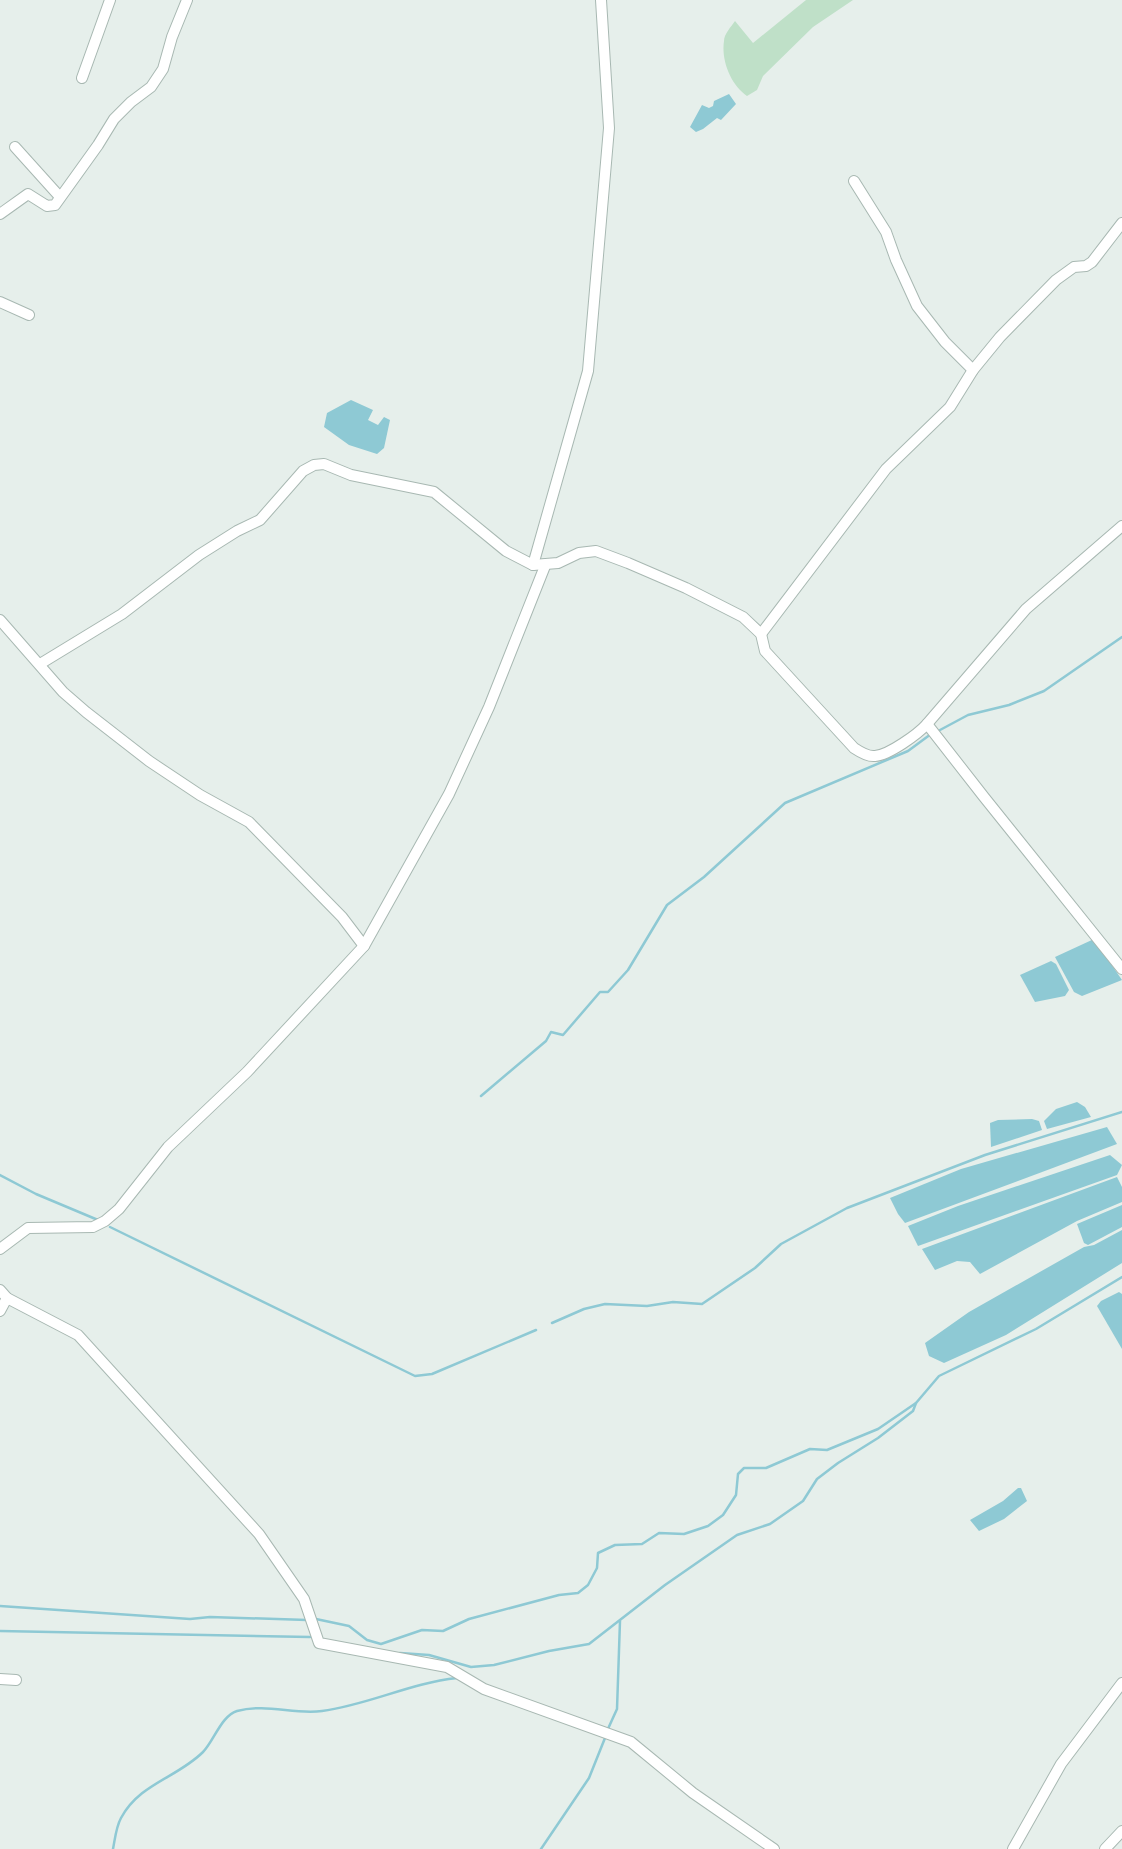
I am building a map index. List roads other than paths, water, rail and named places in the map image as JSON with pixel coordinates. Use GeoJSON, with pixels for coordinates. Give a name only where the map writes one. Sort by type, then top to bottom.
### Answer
{"type":"FeatureCollection","features":[{"type":"Feature","properties":{"kind":"street"},"geometry":{"type":"LineString","coordinates":[[82,78],[110,0]]}},
{"type":"Feature","properties":{"kind":"street"},"geometry":{"type":"LineString","coordinates":[[0,214],[28,194],[52,207],[114,119],[151,86],[163,69],[186,0]]}},
{"type":"Feature","properties":{"kind":"street"},"geometry":{"type":"LineString","coordinates":[[533,565],[587,371],[609,128],[601,0]]}},
{"type":"Feature","properties":{"kind":"street"},"geometry":{"type":"LineString","coordinates":[[15,147],[60,197]]}},
{"type":"Feature","properties":{"kind":"street"},"geometry":{"type":"LineString","coordinates":[[854,181],[886,232],[917,306],[945,342],[973,370]]}},
{"type":"Feature","properties":{"kind":"street"},"geometry":{"type":"LineString","coordinates":[[761,634],[886,469],[950,407],[973,370],[1000,337],[1055,280],[1074,267],[1093,262],[1122,223]]}},
{"type":"Feature","properties":{"kind":"street"},"geometry":{"type":"LineString","coordinates":[[0,302],[29,315]]}},
{"type":"Feature","properties":{"kind":"street"},"geometry":{"type":"LineString","coordinates":[[40,664],[122,614],[199,555],[260,520],[303,471],[314,465],[324,464],[351,475],[434,492],[506,551],[533,565],[545,566],[558,563],[579,552],[596,551],[686,588],[743,617],[761,634],[765,651],[854,748],[866,755],[876,756],[917,736],[1026,609],[1122,526]]}},
{"type":"Feature","properties":{"kind":"street"},"geometry":{"type":"LineString","coordinates":[[0,1249],[28,1228],[93,1227],[105,1221],[119,1209],[168,1147],[247,1072],[364,946],[449,794],[489,707],[545,566]]}},
{"type":"Feature","properties":{"kind":"street"},"geometry":{"type":"LineString","coordinates":[[0,620],[64,692],[149,761],[200,795],[249,822],[342,917],[364,946]]}},
{"type":"Feature","properties":{"kind":"street"},"geometry":{"type":"LineString","coordinates":[[927,724],[1122,969]]}},
{"type":"Feature","properties":{"kind":"street"},"geometry":{"type":"LineString","coordinates":[[0,1311],[3,1294],[78,1335],[259,1534],[304,1599],[319,1643],[447,1667],[484,1689],[631,1742],[693,1793],[774,1849]]}},
{"type":"Feature","properties":{"kind":"street"},"geometry":{"type":"LineString","coordinates":[[0,1679],[16,1680]]}},
{"type":"Feature","properties":{"kind":"street"},"geometry":{"type":"LineString","coordinates":[[1013,1849],[1061,1763],[1122,1683]]}},
{"type":"Feature","properties":{"kind":"street"},"geometry":{"type":"LineString","coordinates":[[1105,1849],[1122,1831]]}},
{"type":"Feature","properties":{"kind":"water"},"geometry":{"type":"Polygon","coordinates":[[[729,94],[736,104],[721,120],[717,118],[696,132],[690,127],[702,105],[709,108],[714,101],[729,94]]]}},
{"type":"Feature","properties":{"kind":"water"},"geometry":{"type":"Polygon","coordinates":[[[351,400],[373,410],[368,420],[378,425],[384,417],[390,420],[384,448],[377,454],[349,445],[324,427],[327,413],[351,400]]]}},
{"type":"Feature","properties":{"kind":"water"},"geometry":{"type":"Polygon","coordinates":[[[1094,939],[1122,980],[1082,996],[1074,992],[1055,957],[1094,939]]]}},
{"type":"Feature","properties":{"kind":"water"},"geometry":{"type":"Polygon","coordinates":[[[1051,961],[1056,964],[1069,990],[1065,996],[1035,1002],[1020,975],[1051,961]]]}},
{"type":"Feature","properties":{"kind":"water"},"geometry":{"type":"Polygon","coordinates":[[[1077,1102],[1085,1107],[1091,1117],[1047,1129],[1044,1121],[1056,1109],[1077,1102]]]}},
{"type":"Feature","properties":{"kind":"water"},"geometry":{"type":"Polygon","coordinates":[[[998,1120],[1039,1121],[1042,1130],[991,1147],[990,1123],[998,1120]]]}},
{"type":"Feature","properties":{"kind":"water"},"geometry":{"type":"Polygon","coordinates":[[[1107,1127],[1117,1144],[905,1223],[890,1198],[961,1169],[1107,1127]]]}},
{"type":"Feature","properties":{"kind":"water"},"geometry":{"type":"Polygon","coordinates":[[[1110,1155],[1122,1165],[1117,1175],[918,1246],[908,1226],[958,1206],[1110,1155]]]}},
{"type":"Feature","properties":{"kind":"water"},"geometry":{"type":"Polygon","coordinates":[[[1117,1177],[1122,1187],[1122,1202],[1077,1221],[980,1274],[970,1262],[957,1261],[935,1270],[922,1249],[1117,1177]]]}},
{"type":"Feature","properties":{"kind":"water"},"geometry":{"type":"Polygon","coordinates":[[[1122,1205],[1122,1227],[1088,1245],[1084,1243],[1077,1224],[1122,1205]]]}},
{"type":"Feature","properties":{"kind":"water"},"geometry":{"type":"Polygon","coordinates":[[[1122,1230],[1122,1263],[1006,1335],[944,1363],[929,1356],[925,1343],[969,1312],[1084,1247],[1094,1245],[1122,1230]]]}},
{"type":"Feature","properties":{"kind":"water"},"geometry":{"type":"Polygon","coordinates":[[[1119,1292],[1122,1294],[1122,1349],[1097,1306],[1119,1292]]]}},
{"type":"Feature","properties":{"kind":"water"},"geometry":{"type":"Polygon","coordinates":[[[1021,1488],[1027,1501],[1004,1519],[979,1531],[970,1520],[1003,1501],[1021,1488]]]}},
{"type":"Feature","properties":{"kind":"waterway"},"geometry":{"type":"LineString","coordinates":[[940,730],[968,715],[1009,705],[1044,691],[1122,637]]}},
{"type":"Feature","properties":{"kind":"waterway"},"geometry":{"type":"LineString","coordinates":[[481,1096],[546,1041],[551,1032],[563,1035],[600,992],[608,992],[628,970],[667,905],[704,877],[785,803],[908,751],[931,734]]}},
{"type":"Feature","properties":{"kind":"waterway"},"geometry":{"type":"LineString","coordinates":[[552,1323],[584,1309],[605,1304],[702,1304],[755,1268],[781,1244],[847,1208],[985,1155],[1122,1112]]}},
{"type":"Feature","properties":{"kind":"waterway"},"geometry":{"type":"LineString","coordinates":[[0,1175],[36,1194],[98,1220]]}},
{"type":"Feature","properties":{"kind":"waterway"},"geometry":{"type":"LineString","coordinates":[[110,1227],[415,1376],[432,1374],[536,1330]]}},
{"type":"Feature","properties":{"kind":"waterway"},"geometry":{"type":"LineString","coordinates":[[316,1619],[349,1626],[367,1640],[381,1644],[422,1630],[443,1631],[469,1619],[559,1595],[578,1593],[588,1585],[597,1568],[598,1553],[615,1545],[642,1544],[659,1533],[684,1534],[708,1526],[723,1515],[736,1495],[738,1474],[744,1468],[766,1468],[810,1449],[827,1450],[878,1429],[916,1403],[939,1376],[1036,1329],[1122,1277]]}},
{"type":"Feature","properties":{"kind":"waterway"},"geometry":{"type":"LineString","coordinates":[[400,1653],[429,1655],[471,1667],[494,1665],[589,1644],[665,1585],[737,1535],[770,1524],[803,1501],[817,1479],[878,1438],[913,1411],[916,1403]]}},
{"type":"Feature","properties":{"kind":"waterway"},"geometry":{"type":"LineString","coordinates":[[0,1606],[190,1619],[210,1617],[307,1620]]}},
{"type":"Feature","properties":{"kind":"waterway"},"geometry":{"type":"LineString","coordinates":[[607,1731],[617,1709],[620,1621]]}},
{"type":"Feature","properties":{"kind":"waterway"},"geometry":{"type":"LineString","coordinates":[[0,1631],[310,1637]]}},
{"type":"Feature","properties":{"kind":"waterway"},"geometry":{"type":"LineString","coordinates":[[113,1849],[119,1822],[129,1806],[148,1789],[193,1761],[207,1747],[226,1718],[237,1711],[259,1708],[322,1711],[423,1684],[457,1678]]}},
{"type":"Feature","properties":{"kind":"waterway"},"geometry":{"type":"LineString","coordinates":[[541,1849],[589,1778],[605,1738]]}}]}
